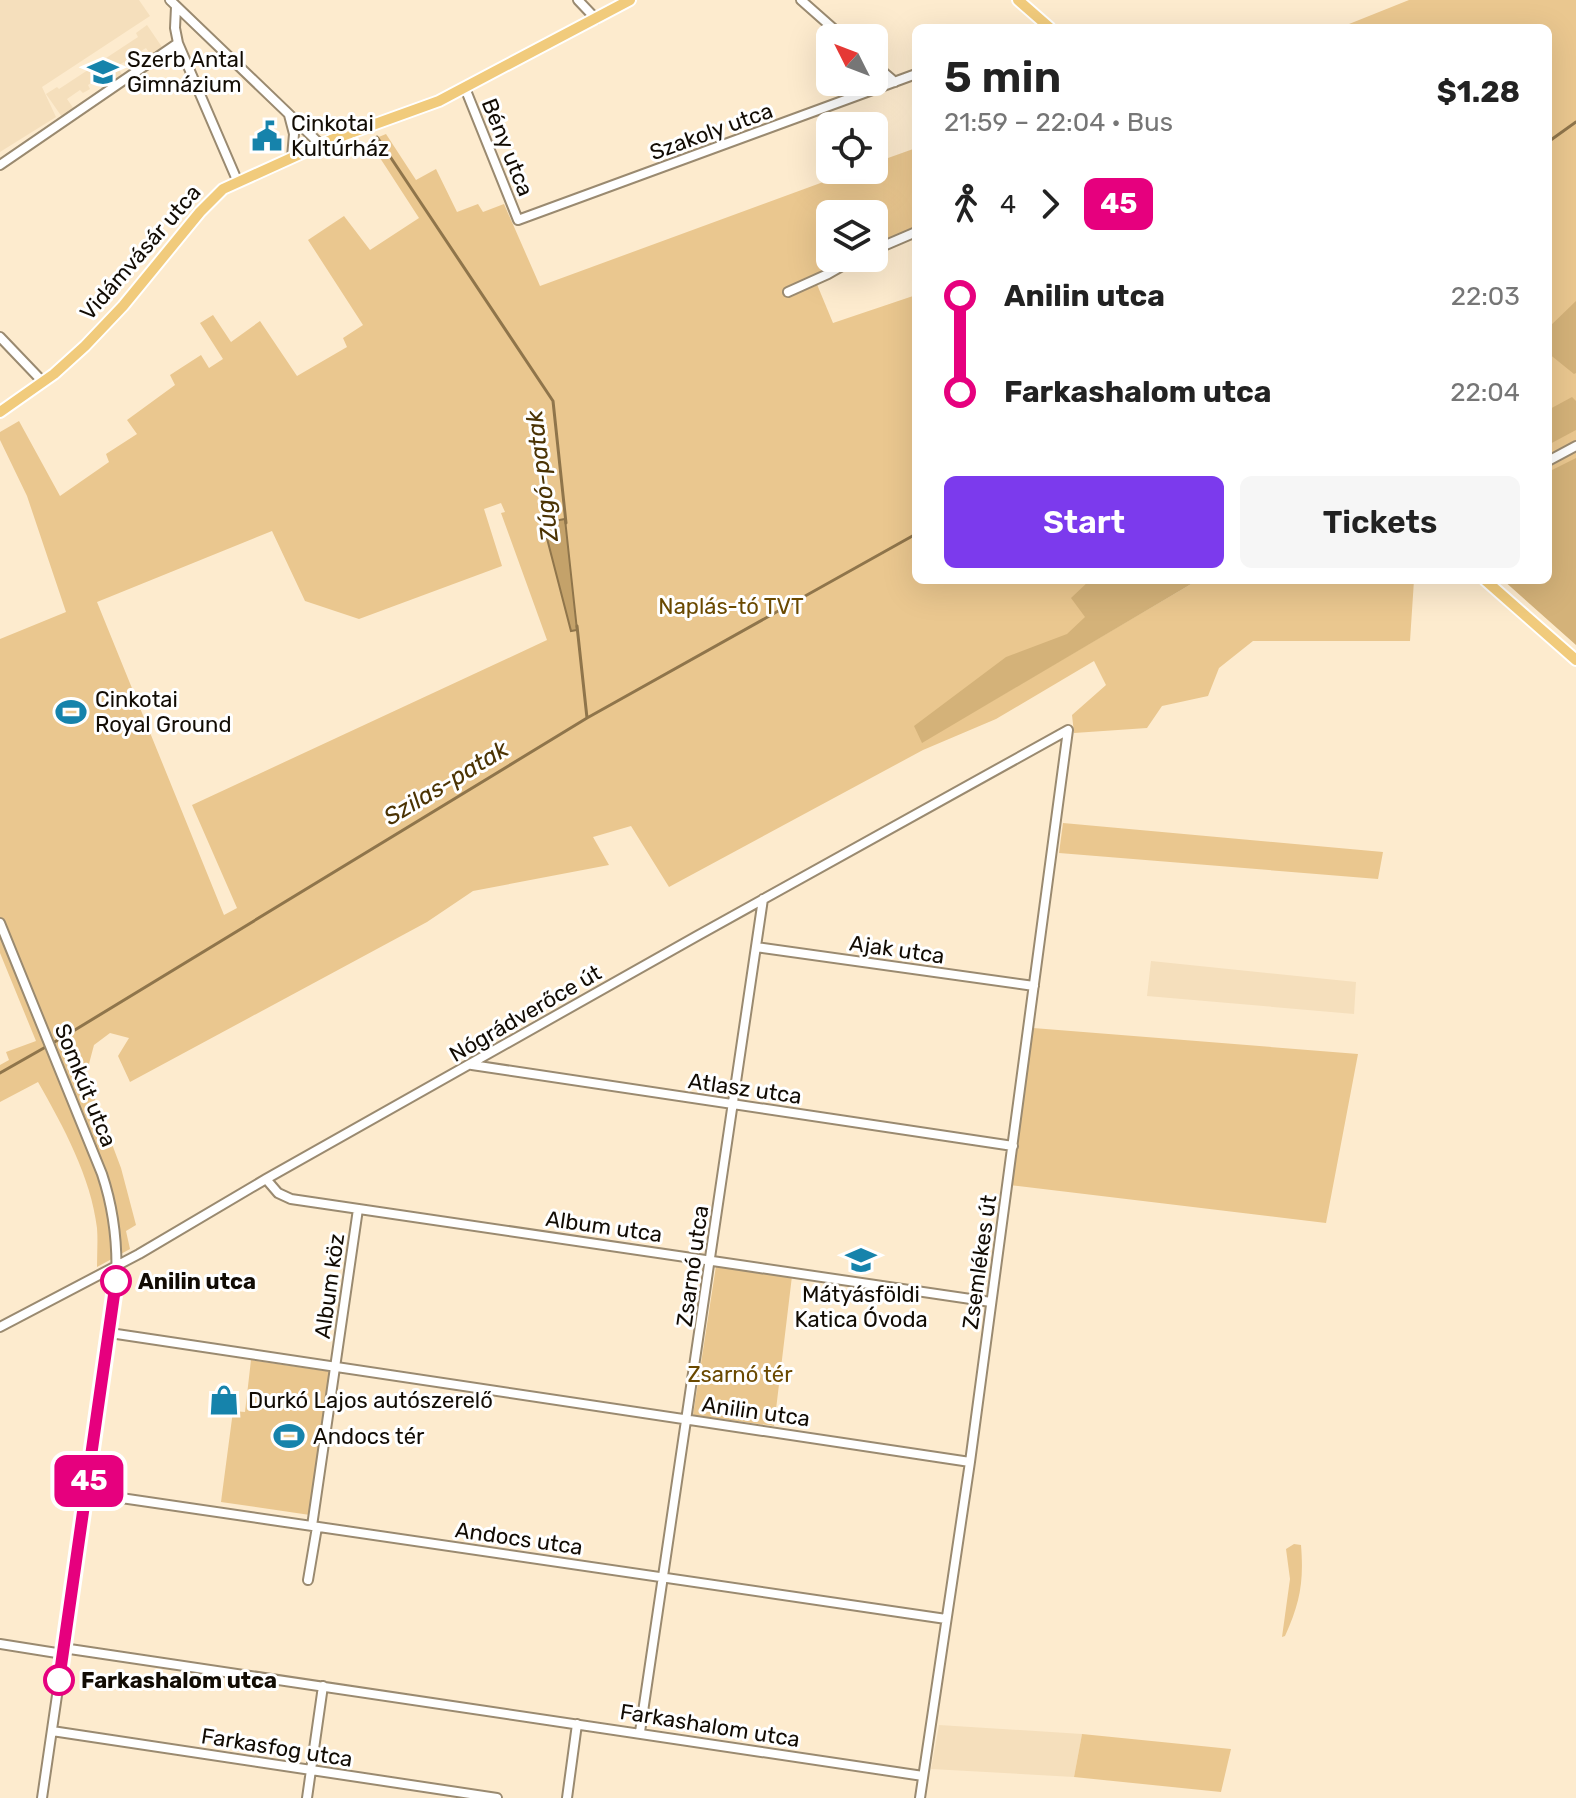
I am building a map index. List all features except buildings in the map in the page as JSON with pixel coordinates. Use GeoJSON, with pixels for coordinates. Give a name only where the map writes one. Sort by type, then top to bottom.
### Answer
{"type":"FeatureCollection","features":[{"type":"Feature","properties":{"kind":"main road","name":"Vidámvásár utca"},"geometry":{"type":"LineString","coordinates":[[0,412],[43,382],[85,346],[123,306],[210,200],[237,180],[320,144],[419,110],[630,0]]}},
{"type":"Feature","properties":{"kind":"main road"},"geometry":{"type":"LineString","coordinates":[[1018,0],[1045,24]]}},
{"type":"Feature","properties":{"kind":"main road"},"geometry":{"type":"LineString","coordinates":[[1490,584],[1576,660]]}},
{"type":"Feature","properties":{"kind":"street"},"geometry":{"type":"LineString","coordinates":[[578,0],[596,19]]}},
{"type":"Feature","properties":{"kind":"street"},"geometry":{"type":"LineString","coordinates":[[801,0],[828,24]]}},
{"type":"Feature","properties":{"kind":"street"},"geometry":{"type":"LineString","coordinates":[[173,3],[178,43],[237,180]]}},
{"type":"Feature","properties":{"kind":"street"},"geometry":{"type":"LineString","coordinates":[[173,3],[320,144]]}},
{"type":"Feature","properties":{"kind":"street"},"geometry":{"type":"LineString","coordinates":[[0,165],[178,43]]}},
{"type":"Feature","properties":{"kind":"street"},"geometry":{"type":"LineString","coordinates":[[888,76],[895,82]]}},
{"type":"Feature","properties":{"kind":"street","name":"Szakoly utca"},"geometry":{"type":"LineString","coordinates":[[518,220],[912,76]]}},
{"type":"Feature","properties":{"kind":"street","name":"Bény utca"},"geometry":{"type":"LineString","coordinates":[[465,88],[518,220]]}},
{"type":"Feature","properties":{"kind":"street"},"geometry":{"type":"LineString","coordinates":[[288,115],[294,134],[292,157]]}},
{"type":"Feature","properties":{"kind":"street"},"geometry":{"type":"LineString","coordinates":[[888,244],[912,234]]}},
{"type":"Feature","properties":{"kind":"street"},"geometry":{"type":"LineString","coordinates":[[788,292],[828,272]]}},
{"type":"Feature","properties":{"kind":"street"},"geometry":{"type":"LineString","coordinates":[[0,337],[43,382]]}},
{"type":"Feature","properties":{"kind":"street"},"geometry":{"type":"LineString","coordinates":[[1552,459],[1576,446]]}},
{"type":"Feature","properties":{"kind":"street","name":"Nógrádverőce út"},"geometry":{"type":"LineString","coordinates":[[0,1327],[118,1265],[763,899],[1068,730]]}},
{"type":"Feature","properties":{"kind":"street","name":"Zsemlékes út"},"geometry":{"type":"LineString","coordinates":[[920,1798],[970,1462],[1068,730]]}},
{"type":"Feature","properties":{"kind":"street","name":"Zsarnó utca"},"geometry":{"type":"LineString","coordinates":[[640,1732],[763,899]]}},
{"type":"Feature","properties":{"kind":"street","name":"Somkút utca"},"geometry":{"type":"LineString","coordinates":[[0,923],[3,940],[54,1053],[111,1199],[118,1265],[42,1798]]}},
{"type":"Feature","properties":{"kind":"street","name":"Ajak utca"},"geometry":{"type":"LineString","coordinates":[[756,947],[1034,986]]}},
{"type":"Feature","properties":{"kind":"street","name":"Atlasz utca"},"geometry":{"type":"LineString","coordinates":[[471,1065],[1013,1146]]}},
{"type":"Feature","properties":{"kind":"street","name":"Album utca"},"geometry":{"type":"LineString","coordinates":[[266,1179],[284,1197],[991,1302]]}},
{"type":"Feature","properties":{"kind":"street","name":"Album köz"},"geometry":{"type":"LineString","coordinates":[[335,1368],[358,1209]]}},
{"type":"Feature","properties":{"kind":"street","name":"Anilin utca"},"geometry":{"type":"LineString","coordinates":[[110,1333],[970,1462]]}},
{"type":"Feature","properties":{"kind":"street"},"geometry":{"type":"LineString","coordinates":[[308,1580],[335,1368]]}},
{"type":"Feature","properties":{"kind":"street","name":"Andocs utca"},"geometry":{"type":"LineString","coordinates":[[87,1493],[946,1619]]}},
{"type":"Feature","properties":{"kind":"street","name":"Farkashalom utca"},"geometry":{"type":"LineString","coordinates":[[0,1644],[323,1686],[923,1776]]}},
{"type":"Feature","properties":{"kind":"street"},"geometry":{"type":"LineString","coordinates":[[307,1798],[323,1686]]}},
{"type":"Feature","properties":{"kind":"street"},"geometry":{"type":"LineString","coordinates":[[567,1798],[577,1724]]}},
{"type":"Feature","properties":{"kind":"street","name":"Farkasfog utca"},"geometry":{"type":"LineString","coordinates":[[52,1731],[497,1798]]}},
{"type":"Feature","properties":{"kind":"shaded area"},"geometry":{"type":"Polygon","coordinates":[[[0,0],[139,0],[150,16],[42,87],[56,117],[0,152],[0,0]]]}},
{"type":"Feature","properties":{"kind":"shaded area","name":"Szerb Antal Gimnázium"},"geometry":{"type":"Polygon","coordinates":[[[147,25],[164,50],[153,58],[146,48],[126,65],[124,62],[117,66],[124,78],[104,91],[96,80],[88,85],[90,89],[83,93],[80,90],[67,99],[74,109],[62,117],[46,94],[57,87],[59,89],[138,37],[136,33],[147,25]]]}},
{"type":"Feature","properties":{"kind":"shaded area"},"geometry":{"type":"Polygon","coordinates":[[[1576,301],[1574,374],[1552,356],[1552,324],[1576,301]]]}},
{"type":"Feature","properties":{"kind":"shaded area"},"geometry":{"type":"Polygon","coordinates":[[[1572,397],[1576,401],[1576,430],[1552,443],[1552,408],[1572,397]]]}},
{"type":"Feature","properties":{"kind":"shaded area"},"geometry":{"type":"Polygon","coordinates":[[[1576,458],[1576,645],[1507,584],[1552,584],[1552,470],[1576,458]]]}},
{"type":"Feature","properties":{"kind":"shaded area"},"geometry":{"type":"Polygon","coordinates":[[[565,519],[577,630],[571,631],[543,523],[565,519]]]}},
{"type":"Feature","properties":{"kind":"shaded area"},"geometry":{"type":"Polygon","coordinates":[[[1086,584],[1191,584],[922,743],[914,726],[1006,657],[1067,634],[1085,617],[1071,598],[1086,584]]]}},
{"type":"Feature","properties":{"kind":"shaded area"},"geometry":{"type":"Polygon","coordinates":[[[1151,961],[1356,982],[1354,1014],[1147,996],[1151,961]]]}},
{"type":"Feature","properties":{"kind":"shaded area"},"geometry":{"type":"Polygon","coordinates":[[[939,1725],[1082,1734],[1074,1777],[931,1769],[939,1725]]]}},
{"type":"Feature","properties":{"kind":"green space"},"geometry":{"type":"Polygon","coordinates":[[[1409,0],[1576,0],[1576,643],[1550,584],[1552,24],[1349,24],[1409,0]]]}},
{"type":"Feature","properties":{"kind":"green space","name":"Naplás-tó TVT"},"geometry":{"type":"Polygon","coordinates":[[[386,134],[416,180],[436,169],[457,212],[478,204],[483,212],[504,204],[540,286],[818,184],[888,184],[888,158],[912,149],[912,231],[888,240],[888,200],[816,200],[816,272],[824,272],[816,282],[833,323],[912,296],[912,584],[1175,584],[922,742],[1191,584],[1414,584],[1410,641],[1253,641],[1219,668],[1208,696],[1162,706],[1147,728],[1074,733],[1072,715],[1106,685],[1094,661],[996,719],[923,750],[669,887],[631,826],[593,837],[609,865],[473,891],[427,922],[130,1082],[118,1056],[129,1038],[110,1033],[94,1045],[86,1075],[121,1168],[136,1225],[126,1231],[130,1249],[97,1267],[97,1228],[89,1190],[66,1134],[38,1082],[0,1102],[0,1065],[9,1060],[6,1052],[36,1041],[0,953],[0,639],[66,612],[27,496],[0,440],[0,432],[19,421],[60,496],[109,462],[106,454],[137,434],[127,420],[175,385],[170,375],[201,355],[209,368],[223,359],[200,323],[213,315],[231,342],[260,321],[297,376],[347,347],[343,338],[363,325],[308,240],[344,216],[370,250],[419,218],[369,141],[386,134]],[[501,503],[484,509],[502,566],[359,619],[305,601],[272,531],[97,602],[224,915],[237,908],[192,805],[547,640],[501,513],[505,512],[501,503]]]}},
{"type":"Feature","properties":{"kind":"green space"},"geometry":{"type":"Polygon","coordinates":[[[1063,823],[1383,852],[1378,879],[1059,853],[1063,823]]]}},
{"type":"Feature","properties":{"kind":"green space"},"geometry":{"type":"Polygon","coordinates":[[[1033,1028],[1358,1054],[1326,1223],[1009,1185],[1033,1028]]]}},
{"type":"Feature","properties":{"kind":"green space","name":"Zsarnó tér"},"geometry":{"type":"Polygon","coordinates":[[[716,1266],[792,1276],[774,1426],[693,1415],[716,1266]]]}},
{"type":"Feature","properties":{"kind":"green space"},"geometry":{"type":"Polygon","coordinates":[[[251,1360],[333,1372],[310,1515],[221,1502],[233,1411],[245,1412],[251,1360]]]}},
{"type":"Feature","properties":{"kind":"green space"},"geometry":{"type":"Polygon","coordinates":[[[1294,1544],[1301,1545],[1300,1592],[1285,1636],[1282,1637],[1290,1579],[1286,1549],[1294,1544]]]}},
{"type":"Feature","properties":{"kind":"green space"},"geometry":{"type":"Polygon","coordinates":[[[1082,1734],[1231,1749],[1221,1792],[1074,1777],[1082,1734]]]}},
{"type":"Feature","properties":{"kind":"waterway","name":"Szilas-patak"},"geometry":{"type":"LineString","coordinates":[[1552,139],[1576,122]]}},
{"type":"Feature","properties":{"kind":"waterway","name":"Zúgó-patak"},"geometry":{"type":"LineString","coordinates":[[377,137],[553,401],[566,523]]}},
{"type":"Feature","properties":{"kind":"waterway","name":"Szilas-patak"},"geometry":{"type":"LineString","coordinates":[[0,1073],[587,718],[912,536]]}},
{"type":"Feature","properties":{"kind":"waterway","name":"Zúgó-patak"},"geometry":{"type":"LineString","coordinates":[[577,626],[587,718]]}},
{"type":"Feature","properties":{"kind":"bus line","name":"45"},"geometry":{"type":"LineString","coordinates":[[59,1680],[116,1281]]}},
{"type":"Feature","properties":{"kind":"place","name":"Szerb Antal Gimnázium"},"geometry":{"type":"Point","coordinates":[103,72]}},
{"type":"Feature","properties":{"kind":"place","name":"Cinkotai Kultúrház"},"geometry":{"type":"Point","coordinates":[267,136]}},
{"type":"Feature","properties":{"kind":"place","name":"Cinkotai Royal Ground"},"geometry":{"type":"Point","coordinates":[71,712]}},
{"type":"Feature","properties":{"kind":"place","name":"Mátyásföldi Katica Óvoda"},"geometry":{"type":"Point","coordinates":[861,1260]}},
{"type":"Feature","properties":{"kind":"place","name":"Anilin utca"},"geometry":{"type":"Point","coordinates":[116,1281]}},
{"type":"Feature","properties":{"kind":"place","name":"Durkó Lajos autószerelő"},"geometry":{"type":"Point","coordinates":[224,1400]}},
{"type":"Feature","properties":{"kind":"place","name":"Andocs tér"},"geometry":{"type":"Point","coordinates":[289,1436]}},
{"type":"Feature","properties":{"kind":"place","name":"Farkashalom utca"},"geometry":{"type":"Point","coordinates":[59,1680]}}]}
